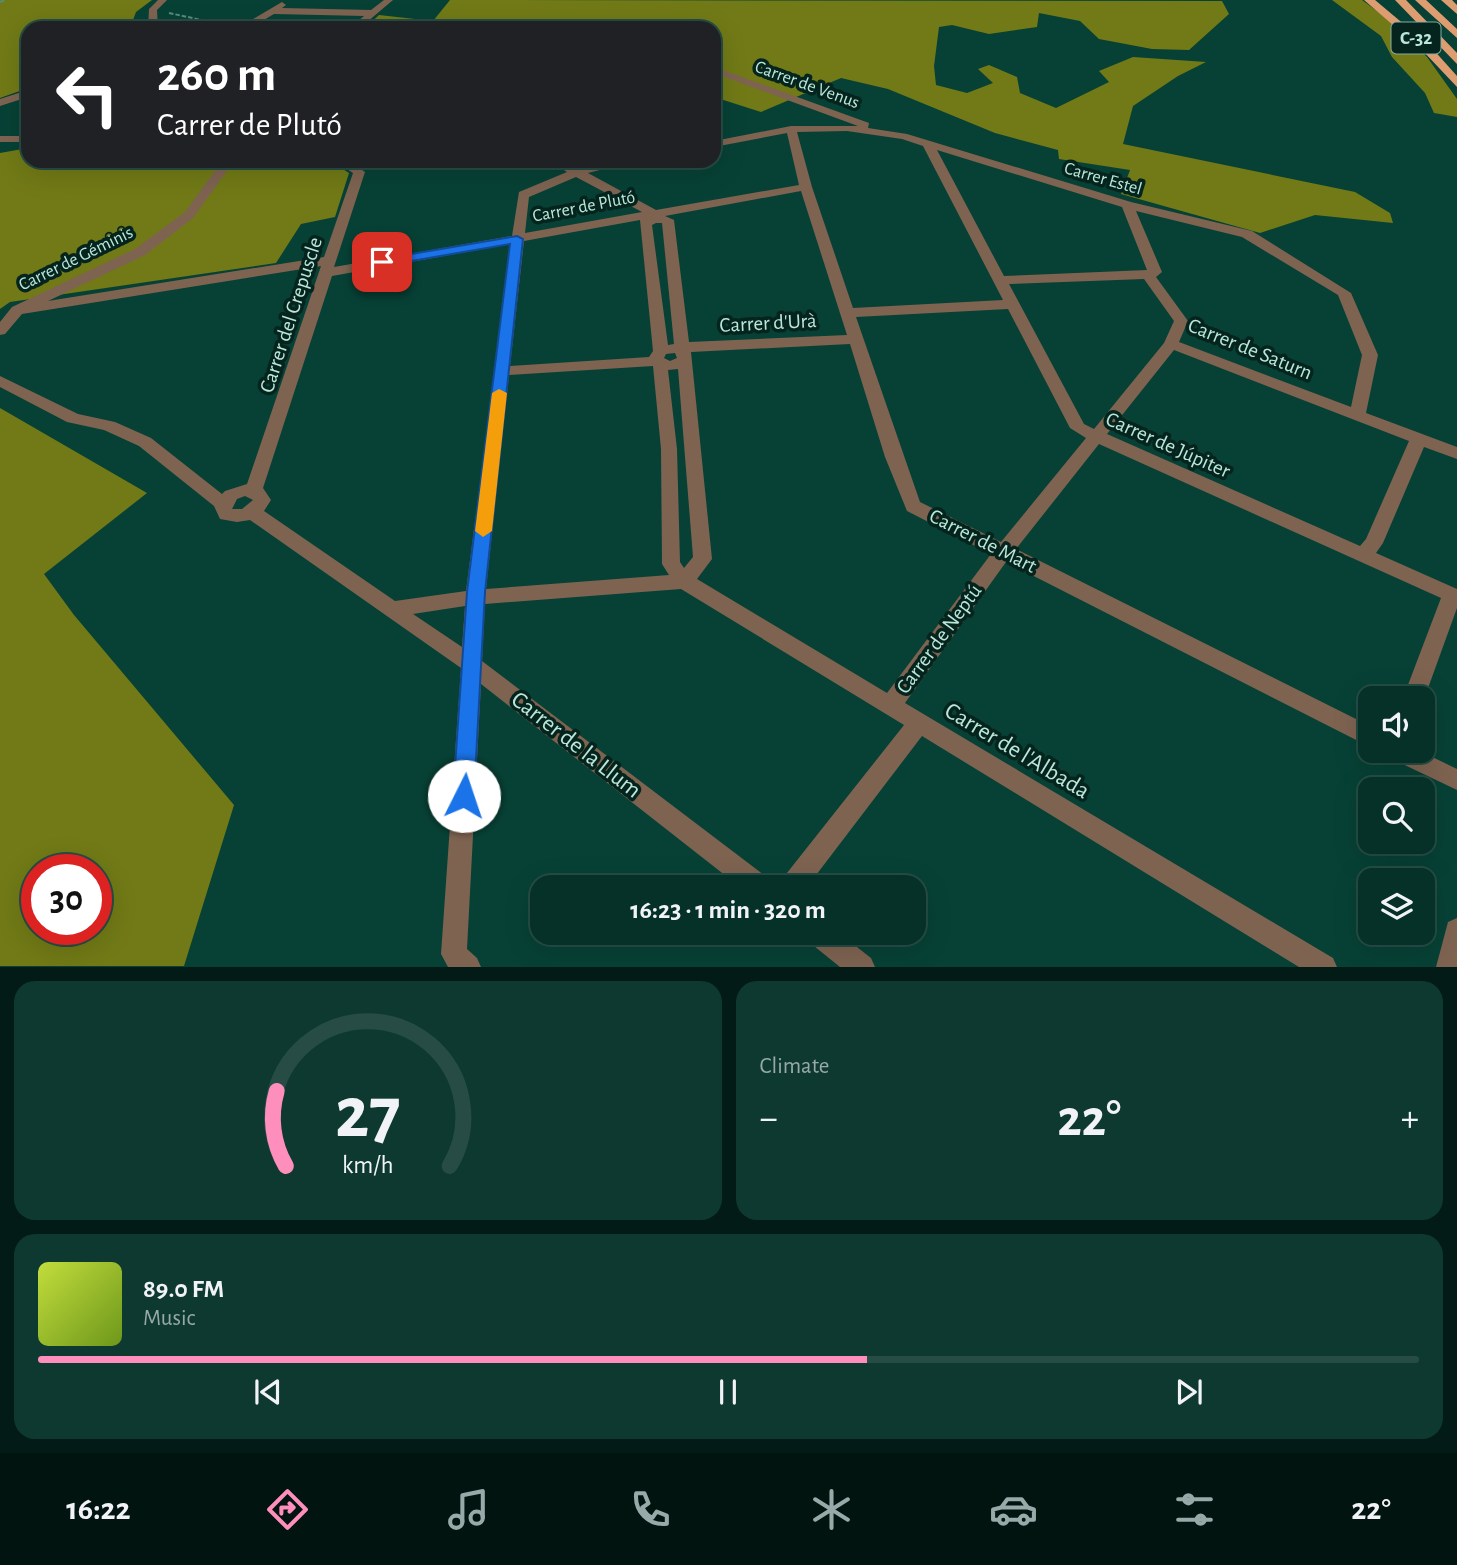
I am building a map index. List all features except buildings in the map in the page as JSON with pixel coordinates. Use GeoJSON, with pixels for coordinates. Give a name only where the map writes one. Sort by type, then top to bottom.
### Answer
{"type":"FeatureCollection","features":[{"type":"Feature","properties":{"kind":"highway","name":"C-32"},"geometry":{"type":"LineString","coordinates":[[1369,0],[1427,49],[1457,83]]}},
{"type":"Feature","properties":{"kind":"highway"},"geometry":{"type":"LineString","coordinates":[[1400,0],[1457,60]]}},
{"type":"Feature","properties":{"kind":"highway"},"geometry":{"type":"LineString","coordinates":[[1420,0],[1457,35]]}},
{"type":"Feature","properties":{"kind":"highway","name":"C-32"},"geometry":{"type":"LineString","coordinates":[[1446,0],[1457,11]]}},
{"type":"Feature","properties":{"kind":"street"},"geometry":{"type":"LineString","coordinates":[[153,21],[153,9],[163,0]]}},
{"type":"Feature","properties":{"kind":"street"},"geometry":{"type":"LineString","coordinates":[[255,21],[288,0]]}},
{"type":"Feature","properties":{"kind":"street"},"geometry":{"type":"LineString","coordinates":[[362,21],[389,0]]}},
{"type":"Feature","properties":{"kind":"street"},"geometry":{"type":"LineString","coordinates":[[274,11],[371,13]]}},
{"type":"Feature","properties":{"kind":"street","name":"Carrer de Venus"},"geometry":{"type":"LineString","coordinates":[[721,73],[888,134]]}},
{"type":"Feature","properties":{"kind":"street"},"geometry":{"type":"LineString","coordinates":[[0,103],[21,96]]}},
{"type":"Feature","properties":{"kind":"street","name":"Carrer Estel"},"geometry":{"type":"LineString","coordinates":[[721,143],[791,128],[848,128],[888,134],[1127,205],[1247,234],[1344,293],[1370,355],[1358,414]]}},
{"type":"Feature","properties":{"kind":"street","name":"Carrer de Mart"},"geometry":{"type":"LineString","coordinates":[[791,128],[806,187],[894,457],[913,506],[1358,731]]}},
{"type":"Feature","properties":{"kind":"street"},"geometry":{"type":"LineString","coordinates":[[0,139],[21,139]]}},
{"type":"Feature","properties":{"kind":"street","name":"Carrer de Júpiter"},"geometry":{"type":"LineString","coordinates":[[928,144],[1078,428],[1454,596]]}},
{"type":"Feature","properties":{"kind":"street","name":"Carrer de Géminis"},"geometry":{"type":"LineString","coordinates":[[0,331],[17,310],[140,252],[189,215],[223,168]]}},
{"type":"Feature","properties":{"kind":"street","name":"Carrer del Crepuscle"},"geometry":{"type":"LineString","coordinates":[[252,512],[262,500],[254,490],[330,266],[359,172],[354,168]]}},
{"type":"Feature","properties":{"kind":"street"},"geometry":{"type":"LineString","coordinates":[[392,609],[476,597],[684,581],[703,559],[668,220],[654,216],[569,168]]}},
{"type":"Feature","properties":{"kind":"street"},"geometry":{"type":"LineString","coordinates":[[468,967],[454,954],[476,597],[523,195],[577,172],[596,168]]}},
{"type":"Feature","properties":{"kind":"street","name":"Carrer de Plutó"},"geometry":{"type":"LineString","coordinates":[[17,310],[517,239],[806,187]]}},
{"type":"Feature","properties":{"kind":"street","name":"Carrer de Saturn"},"geometry":{"type":"LineString","coordinates":[[1127,205],[1155,272],[1148,275],[1181,321],[1171,344],[1457,453]]}},
{"type":"Feature","properties":{"kind":"street"},"geometry":{"type":"LineString","coordinates":[[654,216],[645,223],[669,449],[671,564],[684,581]]}},
{"type":"Feature","properties":{"kind":"street"},"geometry":{"type":"LineString","coordinates":[[1001,280],[1148,275]]}},
{"type":"Feature","properties":{"kind":"street"},"geometry":{"type":"LineString","coordinates":[[848,313],[1013,304]]}},
{"type":"Feature","properties":{"kind":"street","name":"Carrer d'Urà"},"geometry":{"type":"LineString","coordinates":[[659,358],[683,352],[856,339]]}},
{"type":"Feature","properties":{"kind":"street","name":"Carrer de Neptú"},"geometry":{"type":"LineString","coordinates":[[890,706],[1003,551],[1171,344]]}},
{"type":"Feature","properties":{"kind":"street"},"geometry":{"type":"LineString","coordinates":[[502,371],[659,358]]}},
{"type":"Feature","properties":{"kind":"street"},"geometry":{"type":"LineString","coordinates":[[0,380],[74,418],[109,426],[145,442],[223,504]]}},
{"type":"Feature","properties":{"kind":"street"},"geometry":{"type":"LineString","coordinates":[[1363,555],[1374,543],[1419,438]]}},
{"type":"Feature","properties":{"kind":"street"},"geometry":{"type":"LineString","coordinates":[[252,512],[232,516],[223,511],[223,504],[237,492],[254,490]]}},
{"type":"Feature","properties":{"kind":"street","name":"Carrer de la Llum"},"geometry":{"type":"LineString","coordinates":[[252,512],[472,665],[744,875]]}},
{"type":"Feature","properties":{"kind":"street","name":"Carrer de l'Albada"},"geometry":{"type":"LineString","coordinates":[[684,581],[1324,967]]}},
{"type":"Feature","properties":{"kind":"street"},"geometry":{"type":"LineString","coordinates":[[1420,686],[1454,596]]}},
{"type":"Feature","properties":{"kind":"street","name":"Carrer de Neptú"},"geometry":{"type":"LineString","coordinates":[[801,875],[919,723]]}},
{"type":"Feature","properties":{"kind":"street"},"geometry":{"type":"LineString","coordinates":[[1422,763],[1457,780]]}},
{"type":"Feature","properties":{"kind":"street"},"geometry":{"type":"LineString","coordinates":[[1449,967],[1457,931]]}},
{"type":"Feature","properties":{"kind":"street"},"geometry":{"type":"LineString","coordinates":[[834,945],[862,967]]}},
{"type":"Feature","properties":{"kind":"path"},"geometry":{"type":"LineString","coordinates":[[0,2],[5,0]]}},
{"type":"Feature","properties":{"kind":"path"},"geometry":{"type":"LineString","coordinates":[[153,9],[209,21]]}},
{"type":"Feature","properties":{"kind":"green space"},"geometry":{"type":"Polygon","coordinates":[[[0,0],[152,0],[136,12],[133,21],[21,21],[21,90],[0,98],[0,0]]]}},
{"type":"Feature","properties":{"kind":"green space"},"geometry":{"type":"Polygon","coordinates":[[[450,0],[1222,1],[1229,14],[1189,50],[1152,49],[1099,39],[1080,21],[1039,13],[1037,27],[989,34],[952,25],[939,27],[934,66],[936,85],[967,93],[993,83],[978,69],[989,65],[1017,77],[1020,93],[1056,108],[1109,82],[1099,71],[1133,57],[1206,62],[1178,76],[1133,106],[1123,144],[1355,192],[1390,213],[1393,223],[1315,215],[1260,233],[1121,194],[1130,170],[1059,159],[1058,150],[995,133],[888,89],[841,78],[761,112],[721,99],[721,21],[433,21],[450,0]]]}},
{"type":"Feature","properties":{"kind":"green space"},"geometry":{"type":"Polygon","coordinates":[[[1332,0],[1362,0],[1396,25],[1427,57],[1457,99],[1457,117],[1434,113],[1425,93],[1392,57],[1381,36],[1332,0]]]}},
{"type":"Feature","properties":{"kind":"green space"},"geometry":{"type":"Polygon","coordinates":[[[379,15],[433,21],[373,21],[379,15]]]}},
{"type":"Feature","properties":{"kind":"green space"},"geometry":{"type":"Polygon","coordinates":[[[21,149],[21,168],[341,168],[349,173],[335,217],[301,224],[276,263],[10,302],[0,309],[0,153],[21,149]]]}},
{"type":"Feature","properties":{"kind":"green space"},"geometry":{"type":"Polygon","coordinates":[[[0,408],[147,493],[44,574],[74,615],[234,805],[184,966],[0,966],[0,408]]]}},
{"type":"Feature","properties":{"kind":"slow traffic"},"geometry":{"type":"LineString","coordinates":[[483,531],[499,393]]}},
{"type":"Feature","properties":{"kind":"route"},"geometry":{"type":"LineString","coordinates":[[382,262],[517,239],[476,592],[464,796]]}}]}
